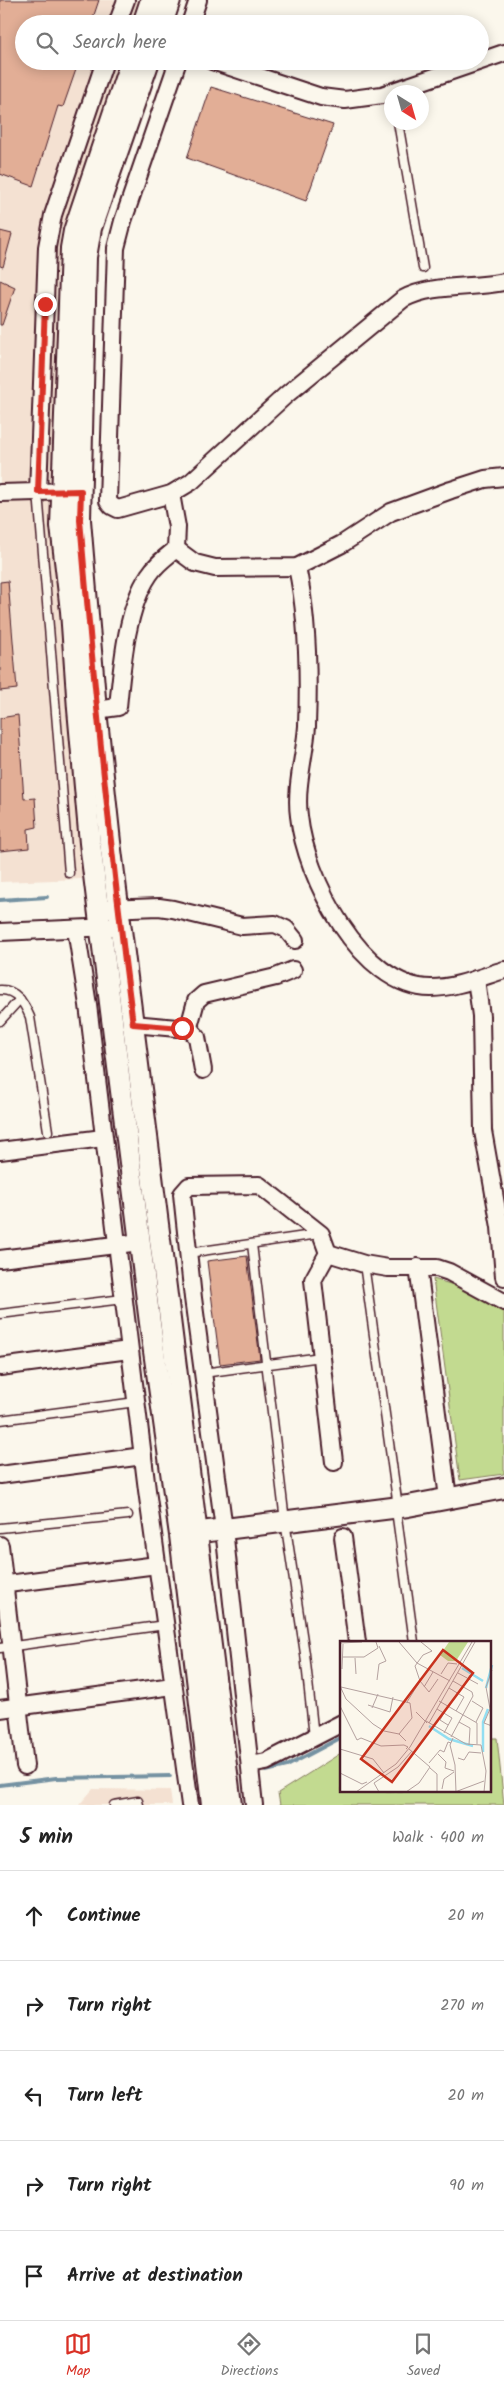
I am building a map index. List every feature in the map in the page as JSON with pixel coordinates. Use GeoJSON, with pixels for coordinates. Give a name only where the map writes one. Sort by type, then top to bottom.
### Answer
{"type":"FeatureCollection","features":[{"type":"Feature","properties":{"kind":"street"},"geometry":{"type":"LineString","coordinates":[[121,15],[126,0]]}},
{"type":"Feature","properties":{"kind":"street"},"geometry":{"type":"LineString","coordinates":[[146,15],[151,0]]}},
{"type":"Feature","properties":{"kind":"street"},"geometry":{"type":"LineString","coordinates":[[165,15],[170,0]]}},
{"type":"Feature","properties":{"kind":"street"},"geometry":{"type":"LineString","coordinates":[[193,15],[198,0]]}},
{"type":"Feature","properties":{"kind":"street"},"geometry":{"type":"LineString","coordinates":[[489,58],[504,53]]}},
{"type":"Feature","properties":{"kind":"street"},"geometry":{"type":"LineString","coordinates":[[38,492],[47,248],[53,215],[102,70]]}},
{"type":"Feature","properties":{"kind":"street"},"geometry":{"type":"LineString","coordinates":[[128,70],[74,231],[71,248],[72,491],[80,520],[96,710],[110,918],[140,1242],[189,1534],[231,1805]]}},
{"type":"Feature","properties":{"kind":"street"},"geometry":{"type":"LineString","coordinates":[[146,70],[91,228],[88,247],[72,491],[61,526],[90,843],[110,918],[133,1024],[167,1306],[212,1805]]}},
{"type":"Feature","properties":{"kind":"street"},"geometry":{"type":"LineString","coordinates":[[175,70],[123,221],[116,248],[108,501],[112,506],[118,509],[171,494],[191,482],[286,395],[403,300],[416,293],[430,290],[479,287],[504,282]]}},
{"type":"Feature","properties":{"kind":"street"},"geometry":{"type":"LineString","coordinates":[[239,70],[321,97],[345,100],[384,94]]}},
{"type":"Feature","properties":{"kind":"street"},"geometry":{"type":"LineString","coordinates":[[413,85],[456,70]]}},
{"type":"Feature","properties":{"kind":"street"},"geometry":{"type":"LineString","coordinates":[[176,549],[195,563],[215,568],[297,567],[342,544],[391,512],[468,484],[504,477]]}},
{"type":"Feature","properties":{"kind":"street"},"geometry":{"type":"LineString","coordinates":[[0,493],[72,491]]}},
{"type":"Feature","properties":{"kind":"street"},"geometry":{"type":"LineString","coordinates":[[171,494],[177,527],[176,549]]}},
{"type":"Feature","properties":{"kind":"street"},"geometry":{"type":"LineString","coordinates":[[96,710],[118,707],[127,638],[139,594],[148,576],[161,560],[176,549]]}},
{"type":"Feature","properties":{"kind":"street"},"geometry":{"type":"LineString","coordinates":[[297,567],[304,600],[307,726],[298,814],[303,843],[336,916],[362,952],[388,976],[411,985],[430,988],[476,979],[504,970]]}},
{"type":"Feature","properties":{"kind":"street"},"geometry":{"type":"LineString","coordinates":[[0,932],[76,929],[110,918],[173,909],[242,926],[275,924],[286,929],[295,940]]}},
{"type":"Feature","properties":{"kind":"street"},"geometry":{"type":"LineString","coordinates":[[76,929],[88,1005],[156,1565],[190,1805]]}},
{"type":"Feature","properties":{"kind":"street"},"geometry":{"type":"LineString","coordinates":[[187,1026],[199,997],[276,977],[293,970]]}},
{"type":"Feature","properties":{"kind":"street"},"geometry":{"type":"LineString","coordinates":[[476,979],[481,1023],[483,1132],[500,1227],[504,1277]]}},
{"type":"Feature","properties":{"kind":"street"},"geometry":{"type":"LineString","coordinates":[[133,1024],[177,1028],[187,1026],[193,1030],[197,1037],[204,1070]]}},
{"type":"Feature","properties":{"kind":"street"},"geometry":{"type":"LineString","coordinates":[[0,1151],[103,1138]]}},
{"type":"Feature","properties":{"kind":"street"},"geometry":{"type":"LineString","coordinates":[[254,1805],[224,1529],[182,1194],[189,1186],[259,1185],[321,1234],[328,1253]]}},
{"type":"Feature","properties":{"kind":"street"},"geometry":{"type":"LineString","coordinates":[[0,1259],[140,1242]]}},
{"type":"Feature","properties":{"kind":"street"},"geometry":{"type":"LineString","coordinates":[[328,1253],[364,1264],[388,1268],[437,1268],[449,1272],[504,1302]]}},
{"type":"Feature","properties":{"kind":"street"},"geometry":{"type":"LineString","coordinates":[[328,1253],[312,1280],[334,1462]]}},
{"type":"Feature","properties":{"kind":"street"},"geometry":{"type":"LineString","coordinates":[[418,1267],[448,1498]]}},
{"type":"Feature","properties":{"kind":"street"},"geometry":{"type":"LineString","coordinates":[[0,1367],[129,1350]]}},
{"type":"Feature","properties":{"kind":"street"},"geometry":{"type":"LineString","coordinates":[[0,1475],[142,1456]]}},
{"type":"Feature","properties":{"kind":"street"},"geometry":{"type":"LineString","coordinates":[[189,1534],[397,1507],[504,1488]]}},
{"type":"Feature","properties":{"kind":"street"},"geometry":{"type":"LineString","coordinates":[[343,1536],[357,1641]]}},
{"type":"Feature","properties":{"kind":"street"},"geometry":{"type":"LineString","coordinates":[[0,1545],[6,1647],[18,1706],[25,1766]]}},
{"type":"Feature","properties":{"kind":"street"},"geometry":{"type":"LineString","coordinates":[[3,1585],[156,1565]]}},
{"type":"Feature","properties":{"kind":"street"},"geometry":{"type":"LineString","coordinates":[[0,1709],[173,1686]]}},
{"type":"Feature","properties":{"kind":"street"},"geometry":{"type":"LineString","coordinates":[[250,1765],[266,1762],[340,1725]]}},
{"type":"Feature","properties":{"kind":"lane"},"geometry":{"type":"LineString","coordinates":[[399,130],[423,268]]}},
{"type":"Feature","properties":{"kind":"lane"},"geometry":{"type":"LineString","coordinates":[[38,492],[70,872]]}},
{"type":"Feature","properties":{"kind":"lane"},"geometry":{"type":"LineString","coordinates":[[0,990],[7,989],[20,998],[30,1016],[48,1131]]}},
{"type":"Feature","properties":{"kind":"lane"},"geometry":{"type":"LineString","coordinates":[[0,1021],[20,998]]}},
{"type":"Feature","properties":{"kind":"lane"},"geometry":{"type":"LineString","coordinates":[[188,1253],[321,1234]]}},
{"type":"Feature","properties":{"kind":"lane"},"geometry":{"type":"LineString","coordinates":[[252,1244],[285,1521],[305,1654],[314,1737]]}},
{"type":"Feature","properties":{"kind":"lane"},"geometry":{"type":"LineString","coordinates":[[364,1264],[414,1641]]}},
{"type":"Feature","properties":{"kind":"lane"},"geometry":{"type":"LineString","coordinates":[[0,1314],[123,1299]]}},
{"type":"Feature","properties":{"kind":"lane"},"geometry":{"type":"LineString","coordinates":[[203,1373],[321,1357]]}},
{"type":"Feature","properties":{"kind":"lane"},"geometry":{"type":"LineString","coordinates":[[0,1420],[136,1402]]}},
{"type":"Feature","properties":{"kind":"lane"},"geometry":{"type":"LineString","coordinates":[[0,1528],[128,1515]]}},
{"type":"Feature","properties":{"kind":"lane"},"geometry":{"type":"LineString","coordinates":[[6,1647],[165,1625]]}},
{"type":"Feature","properties":{"kind":"lane"},"geometry":{"type":"LineString","coordinates":[[114,1805],[138,1801],[139,1805]]}},
{"type":"Feature","properties":{"kind":"shaded area"},"geometry":{"type":"Polygon","coordinates":[[[0,0],[142,0],[137,15],[15,15],[15,70],[118,70],[61,233],[57,279],[55,551],[82,879],[0,882],[0,0]]]}},
{"type":"Feature","properties":{"kind":"shaded area"},"geometry":{"type":"Polygon","coordinates":[[[93,1789],[170,1790],[172,1805],[79,1805],[93,1789]]]}},
{"type":"Feature","properties":{"kind":"green space"},"geometry":{"type":"Polygon","coordinates":[[[433,1279],[454,1285],[504,1310],[504,1474],[460,1480],[433,1279]]]}},
{"type":"Feature","properties":{"kind":"green space"},"geometry":{"type":"Polygon","coordinates":[[[492,1738],[497,1738],[504,1805],[280,1805],[278,1793],[340,1754],[340,1792],[492,1792],[492,1738]]]}},
{"type":"Feature","properties":{"kind":"building"},"geometry":{"type":"Polygon","coordinates":[[[0,0],[99,0],[94,15],[15,15],[15,70],[76,70],[63,107],[58,106],[33,186],[0,174],[0,0]]]}},
{"type":"Feature","properties":{"kind":"building"},"geometry":{"type":"Polygon","coordinates":[[[211,87],[333,125],[306,201],[187,158],[211,87]]]}},
{"type":"Feature","properties":{"kind":"building"},"geometry":{"type":"Polygon","coordinates":[[[0,231],[12,234],[3,267],[0,266],[0,231]]]}},
{"type":"Feature","properties":{"kind":"building"},"geometry":{"type":"Polygon","coordinates":[[[0,280],[15,287],[2,325],[0,325],[0,280]]]}},
{"type":"Feature","properties":{"kind":"building"},"geometry":{"type":"Polygon","coordinates":[[[8,581],[17,689],[0,691],[0,582],[8,581]]]}},
{"type":"Feature","properties":{"kind":"building"},"geometry":{"type":"Polygon","coordinates":[[[18,715],[24,799],[35,798],[37,827],[28,829],[29,848],[0,851],[0,718],[18,715]]]}},
{"type":"Feature","properties":{"kind":"building"},"geometry":{"type":"Polygon","coordinates":[[[247,1256],[260,1359],[220,1364],[207,1261],[247,1256]]]}},
{"type":"Feature","properties":{"kind":"waterway"},"geometry":{"type":"LineString","coordinates":[[0,900],[47,897]]}},
{"type":"Feature","properties":{"kind":"waterway"},"geometry":{"type":"LineString","coordinates":[[266,1771],[287,1766],[340,1738]]}},
{"type":"Feature","properties":{"kind":"waterway"},"geometry":{"type":"LineString","coordinates":[[0,1785],[56,1778],[170,1776]]}},
{"type":"Feature","properties":{"kind":"route"},"geometry":{"type":"LineString","coordinates":[[45,304],[38,492],[81,491],[80,520],[96,710],[110,842],[133,1024],[182,1028]]}}]}
